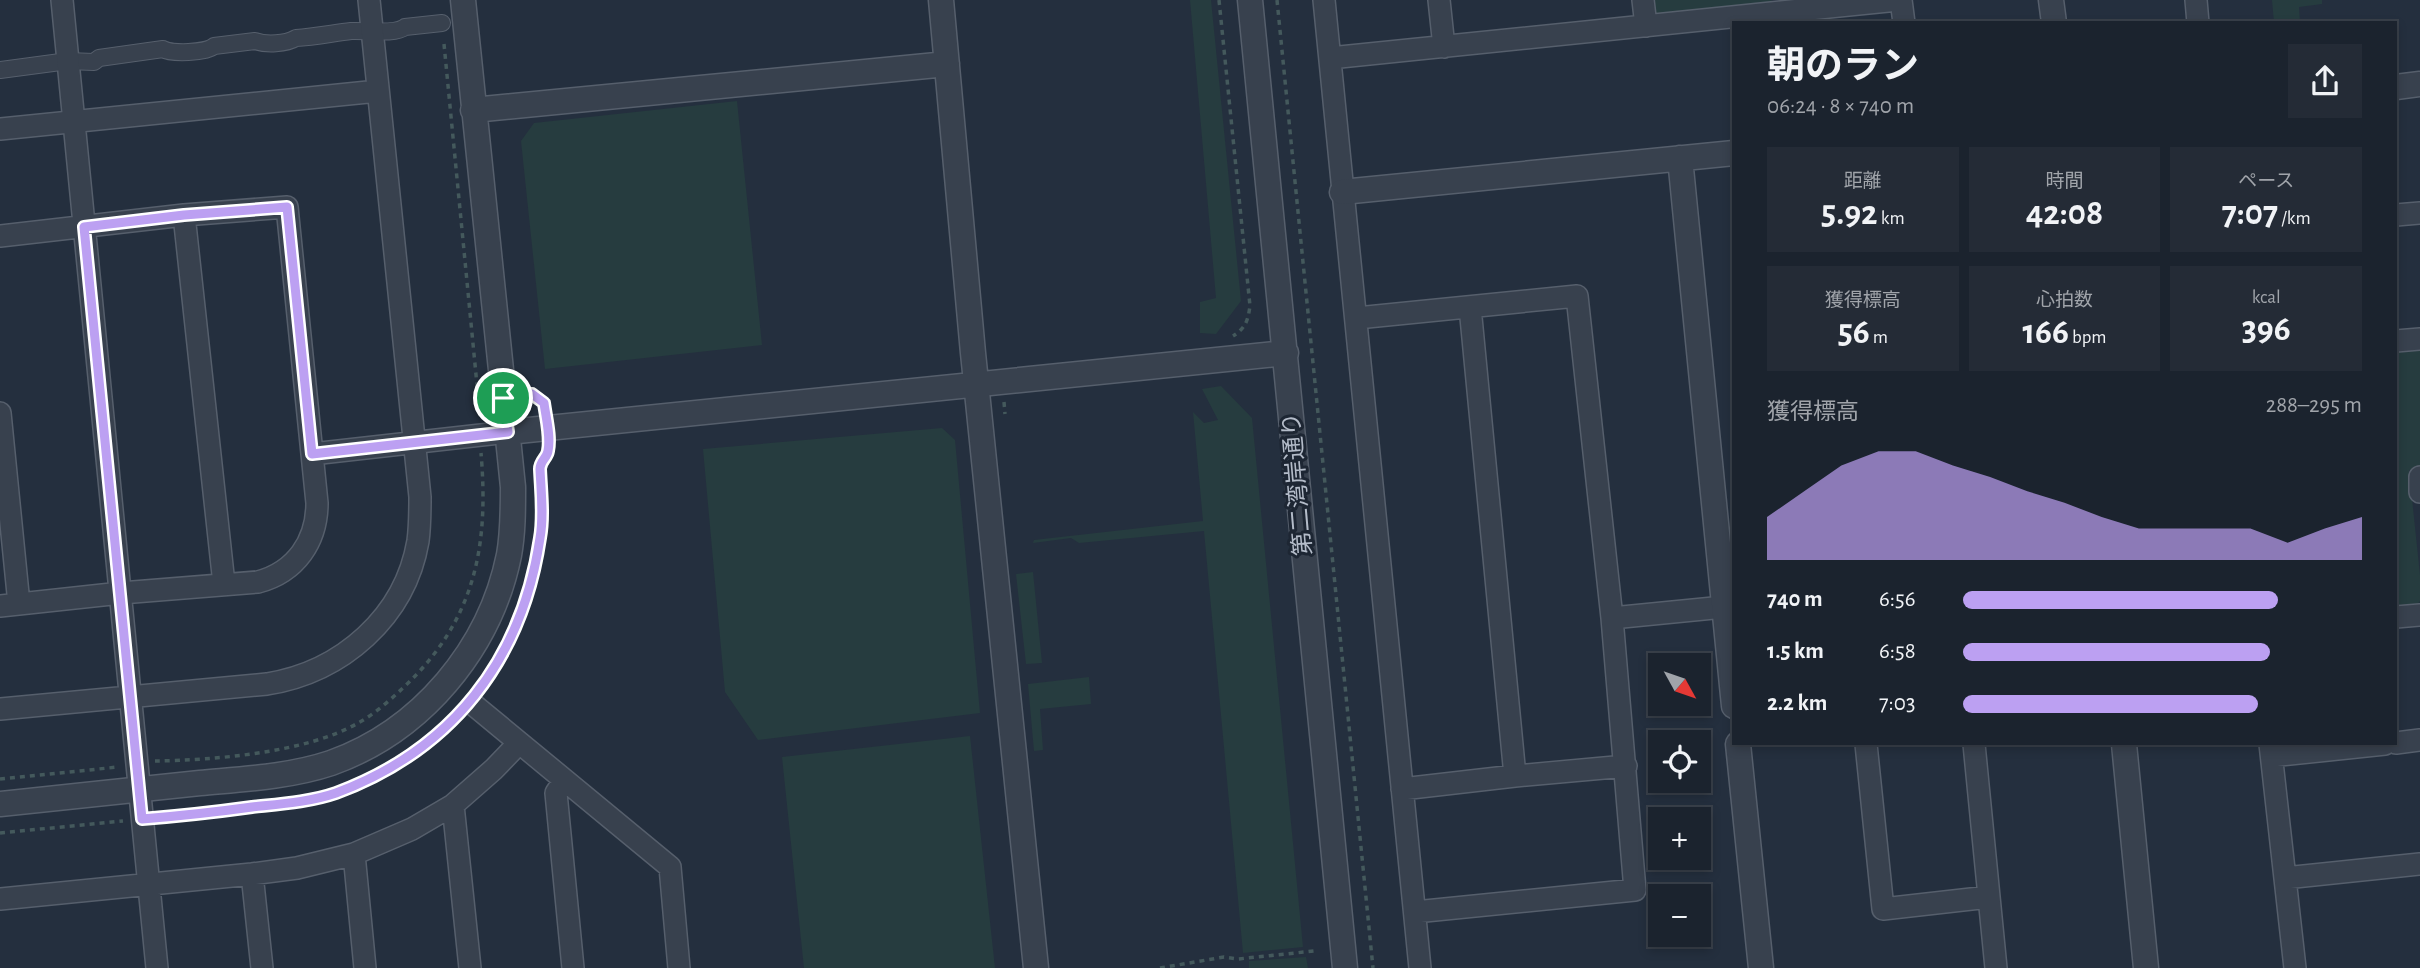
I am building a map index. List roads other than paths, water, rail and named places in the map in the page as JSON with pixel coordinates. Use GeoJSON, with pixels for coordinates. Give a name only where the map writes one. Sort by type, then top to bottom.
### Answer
{"type":"FeatureCollection","features":[{"type":"Feature","properties":{"kind":"street"},"geometry":{"type":"LineString","coordinates":[[62,0],[157,968]]}},
{"type":"Feature","properties":{"kind":"street"},"geometry":{"type":"LineString","coordinates":[[0,709],[281,682],[337,660],[376,626],[395,600],[414,557],[418,541],[421,497],[413,441],[369,0]]}},
{"type":"Feature","properties":{"kind":"street"},"geometry":{"type":"LineString","coordinates":[[0,804],[254,778],[328,764],[366,747],[423,708],[458,670],[472,648],[503,579],[513,526],[513,487],[463,0]]}},
{"type":"Feature","properties":{"kind":"street"},"geometry":{"type":"LineString","coordinates":[[941,0],[1036,968]]}},
{"type":"Feature","properties":{"kind":"street","name":"第二湾岸通り"},"geometry":{"type":"LineString","coordinates":[[1250,0],[1345,968]]}},
{"type":"Feature","properties":{"kind":"street"},"geometry":{"type":"LineString","coordinates":[[1324,0],[1420,968]]}},
{"type":"Feature","properties":{"kind":"street"},"geometry":{"type":"LineString","coordinates":[[1439,0],[1444,47]]}},
{"type":"Feature","properties":{"kind":"street"},"geometry":{"type":"LineString","coordinates":[[1643,0],[1646,26]]}},
{"type":"Feature","properties":{"kind":"street"},"geometry":{"type":"LineString","coordinates":[[1330,58],[1646,26],[1787,6],[1900,0],[1903,21]]}},
{"type":"Feature","properties":{"kind":"street"},"geometry":{"type":"LineString","coordinates":[[2051,0],[2053,21]]}},
{"type":"Feature","properties":{"kind":"street"},"geometry":{"type":"LineString","coordinates":[[2196,0],[2198,21]]}},
{"type":"Feature","properties":{"kind":"street"},"geometry":{"type":"LineString","coordinates":[[0,70],[68,61],[94,62],[99,58],[163,49],[167,52],[190,52],[255,41],[261,44],[346,32],[401,30],[405,27],[442,23]]}},
{"type":"Feature","properties":{"kind":"street"},"geometry":{"type":"LineString","coordinates":[[473,110],[947,64]]}},
{"type":"Feature","properties":{"kind":"street"},"geometry":{"type":"LineString","coordinates":[[2397,87],[2420,84]]}},
{"type":"Feature","properties":{"kind":"street"},"geometry":{"type":"LineString","coordinates":[[0,129],[378,91]]}},
{"type":"Feature","properties":{"kind":"street"},"geometry":{"type":"LineString","coordinates":[[1342,192],[1732,153]]}},
{"type":"Feature","properties":{"kind":"street"},"geometry":{"type":"LineString","coordinates":[[1680,158],[1729,607],[1732,666]]}},
{"type":"Feature","properties":{"kind":"street"},"geometry":{"type":"LineString","coordinates":[[0,236],[184,215],[287,207],[317,522],[306,548],[284,571],[258,582],[10,605],[0,413]]}},
{"type":"Feature","properties":{"kind":"street"},"geometry":{"type":"LineString","coordinates":[[2397,215],[2420,213]]}},
{"type":"Feature","properties":{"kind":"street"},"geometry":{"type":"LineString","coordinates":[[184,215],[223,584]]}},
{"type":"Feature","properties":{"kind":"street"},"geometry":{"type":"LineString","coordinates":[[1357,318],[1577,296],[1612,618],[1635,890],[1415,912]]}},
{"type":"Feature","properties":{"kind":"street"},"geometry":{"type":"LineString","coordinates":[[1470,307],[1515,776]]}},
{"type":"Feature","properties":{"kind":"street"},"geometry":{"type":"LineString","coordinates":[[2397,341],[2420,339]]}},
{"type":"Feature","properties":{"kind":"street"},"geometry":{"type":"LineString","coordinates":[[312,454],[413,441],[1286,353]]}},
{"type":"Feature","properties":{"kind":"street"},"geometry":{"type":"LineString","coordinates":[[2420,477],[2420,492]]}},
{"type":"Feature","properties":{"kind":"street"},"geometry":{"type":"LineString","coordinates":[[1612,618],[1729,607]]}},
{"type":"Feature","properties":{"kind":"street"},"geometry":{"type":"LineString","coordinates":[[2397,617],[2420,615]]}},
{"type":"Feature","properties":{"kind":"street"},"geometry":{"type":"LineString","coordinates":[[469,705],[670,867],[678,968]]}},
{"type":"Feature","properties":{"kind":"street"},"geometry":{"type":"LineString","coordinates":[[2397,743],[2420,740]]}},
{"type":"Feature","properties":{"kind":"street"},"geometry":{"type":"LineString","coordinates":[[0,899],[252,874],[298,868],[354,854],[412,829],[453,804],[480,782],[519,743]]}},
{"type":"Feature","properties":{"kind":"street"},"geometry":{"type":"LineString","coordinates":[[1738,745],[1760,968]]}},
{"type":"Feature","properties":{"kind":"street"},"geometry":{"type":"LineString","coordinates":[[1866,745],[1883,909],[1989,897]]}},
{"type":"Feature","properties":{"kind":"street"},"geometry":{"type":"LineString","coordinates":[[1974,745],[1996,968]]}},
{"type":"Feature","properties":{"kind":"street"},"geometry":{"type":"LineString","coordinates":[[2124,745],[2146,968]]}},
{"type":"Feature","properties":{"kind":"street"},"geometry":{"type":"LineString","coordinates":[[2295,968],[2271,750],[2366,745]]}},
{"type":"Feature","properties":{"kind":"street"},"geometry":{"type":"LineString","coordinates":[[1402,789],[1626,766]]}},
{"type":"Feature","properties":{"kind":"street"},"geometry":{"type":"LineString","coordinates":[[564,781],[556,793],[573,968]]}},
{"type":"Feature","properties":{"kind":"street"},"geometry":{"type":"LineString","coordinates":[[453,804],[470,968]]}},
{"type":"Feature","properties":{"kind":"street"},"geometry":{"type":"LineString","coordinates":[[354,854],[365,968]]}},
{"type":"Feature","properties":{"kind":"street"},"geometry":{"type":"LineString","coordinates":[[2285,878],[2420,864]]}},
{"type":"Feature","properties":{"kind":"street"},"geometry":{"type":"LineString","coordinates":[[252,874],[262,968]]}}]}
